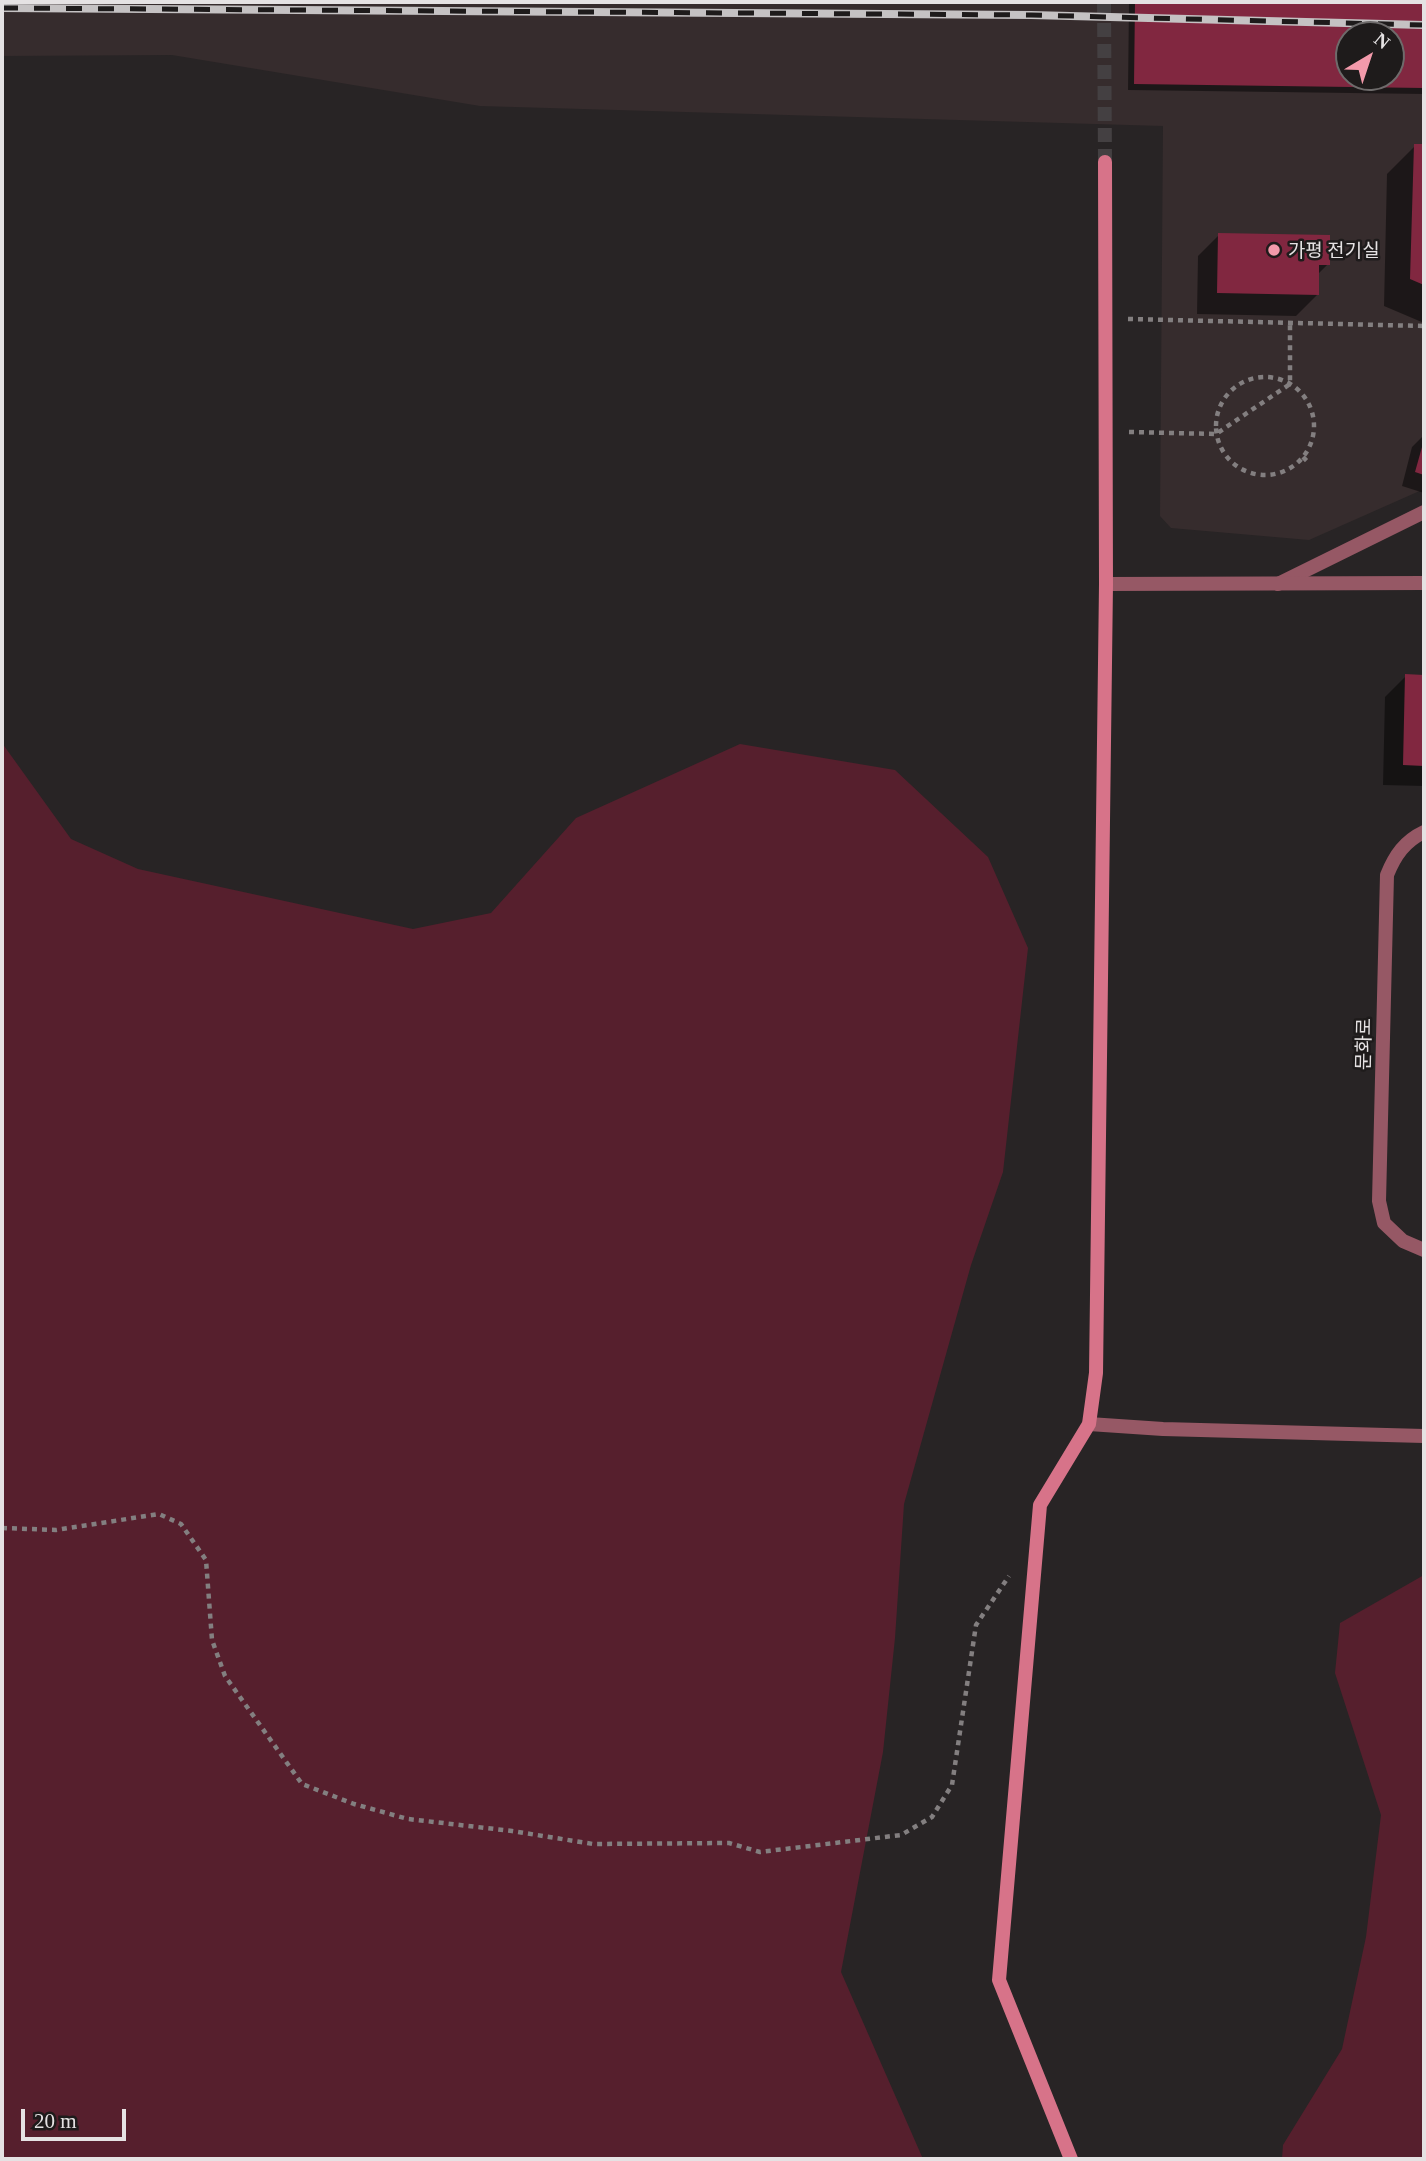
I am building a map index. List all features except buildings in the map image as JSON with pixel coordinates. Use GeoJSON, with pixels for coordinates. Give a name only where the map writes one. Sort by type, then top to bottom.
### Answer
{"type":"FeatureCollection","features":[{"type":"Feature","properties":{"kind":"main road"},"geometry":{"type":"LineString","coordinates":[[1071,2159],[999,1980],[1040,1505],[1089,1424],[1096,1373],[1106,584],[1105,162]]}},
{"type":"Feature","properties":{"kind":"street"},"geometry":{"type":"LineString","coordinates":[[1276,584],[1424,512]]}},
{"type":"Feature","properties":{"kind":"street"},"geometry":{"type":"LineString","coordinates":[[1106,584],[1424,583]]}},
{"type":"Feature","properties":{"kind":"street","name":"문화로"},"geometry":{"type":"LineString","coordinates":[[1424,832],[1405,845],[1394,858],[1387,875],[1379,1200],[1384,1223],[1402,1241],[1424,1250]]}},
{"type":"Feature","properties":{"kind":"street"},"geometry":{"type":"LineString","coordinates":[[1089,1424],[1163,1429],[1424,1436]]}},
{"type":"Feature","properties":{"kind":"path"},"geometry":{"type":"LineString","coordinates":[[1106,318],[1424,326]]}},
{"type":"Feature","properties":{"kind":"path"},"geometry":{"type":"LineString","coordinates":[[1290,323],[1290,384]]}},
{"type":"Feature","properties":{"kind":"path"},"geometry":{"type":"LineString","coordinates":[[1258,378],[1275,378],[1290,384],[1303,395],[1311,410],[1314,426],[1311,443],[1303,457],[1290,468],[1275,474],[1258,474],[1243,470],[1221,449],[1216,434],[1216,418],[1221,403],[1230,391],[1243,382],[1258,378]]}},
{"type":"Feature","properties":{"kind":"path"},"geometry":{"type":"LineString","coordinates":[[1106,431],[1216,434],[1290,384]]}},
{"type":"Feature","properties":{"kind":"path"},"geometry":{"type":"LineString","coordinates":[[1303,457],[1309,463]]}},
{"type":"Feature","properties":{"kind":"path"},"geometry":{"type":"LineString","coordinates":[[2,1528],[56,1530],[159,1514],[181,1524],[206,1560],[212,1640],[225,1676],[302,1784],[354,1804],[408,1819],[593,1844],[729,1843],[760,1852],[901,1835],[932,1817],[952,1785],[976,1625],[1014,1568]]}},
{"type":"Feature","properties":{"kind":"shaded area"},"geometry":{"type":"Polygon","coordinates":[[[2,2],[1424,2],[1424,489],[1309,540],[1171,528],[1160,516],[1163,126],[480,106],[172,55],[2,56],[2,2]]]}},
{"type":"Feature","properties":{"kind":"shaded area"},"geometry":{"type":"Polygon","coordinates":[[[2,743],[71,839],[138,869],[413,929],[491,913],[576,818],[740,744],[895,770],[988,857],[1028,948],[1003,1172],[971,1265],[904,1504],[895,1638],[883,1752],[841,1972],[923,2159],[2,2159],[2,743]]]}},
{"type":"Feature","properties":{"kind":"shaded area"},"geometry":{"type":"Polygon","coordinates":[[[1424,1575],[1424,2159],[1282,2159],[1283,2145],[1342,2049],[1366,1937],[1381,1815],[1335,1673],[1340,1623],[1424,1575]]]}},
{"type":"Feature","properties":{"kind":"tunnel"},"geometry":{"type":"LineString","coordinates":[[1104,2],[1105,162]]}},
{"type":"Feature","properties":{"kind":"railway"},"geometry":{"type":"LineString","coordinates":[[2,8],[1031,15],[1424,25]]}},
{"type":"Feature","properties":{"kind":"place","name":"가평 전기실"},"geometry":{"type":"Point","coordinates":[1274,250]}}]}
